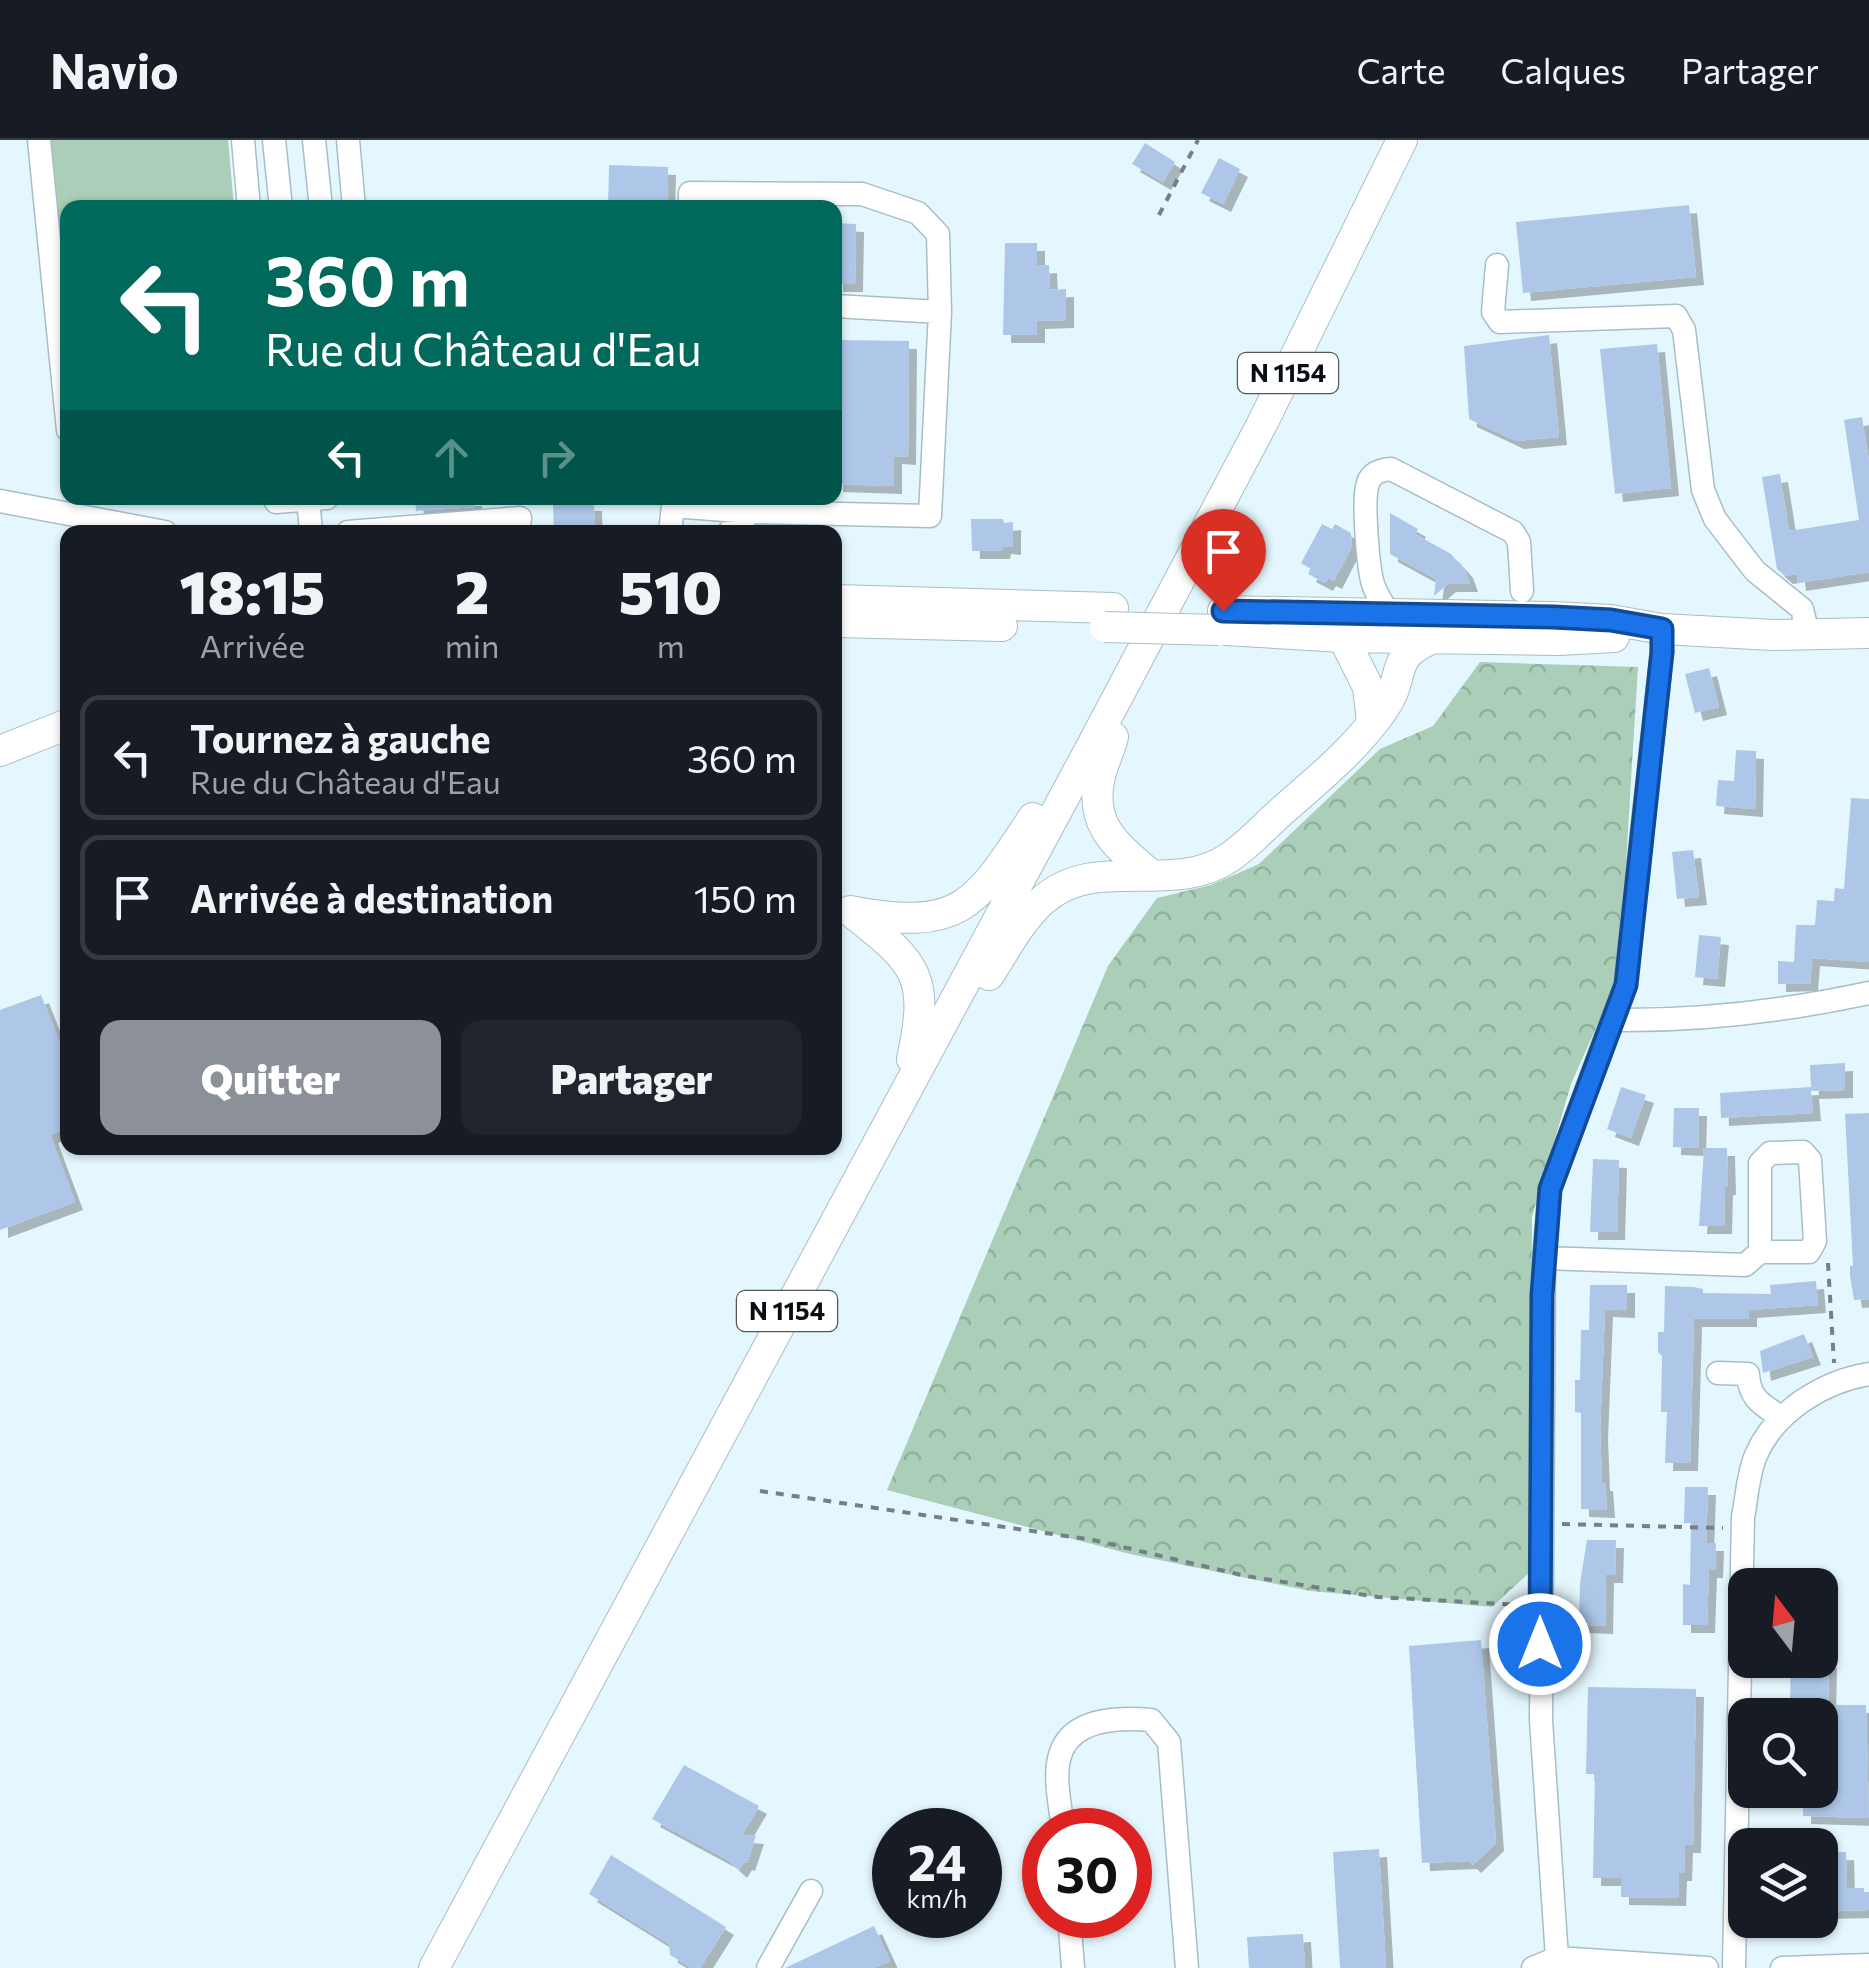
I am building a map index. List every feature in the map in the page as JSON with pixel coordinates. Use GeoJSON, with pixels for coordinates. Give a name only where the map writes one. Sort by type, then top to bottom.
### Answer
{"type":"FeatureCollection","features":[{"type":"Feature","properties":{"kind":"main road","name":"N 1154"},"geometry":{"type":"LineString","coordinates":[[434,1968],[1089,752],[1272,404],[1402,140]]}},
{"type":"Feature","properties":{"kind":"main road"},"geometry":{"type":"LineString","coordinates":[[842,600],[1109,618],[1221,620],[1380,638],[1592,619],[1662,629],[1869,633]]}},
{"type":"Feature","properties":{"kind":"main road"},"geometry":{"type":"LineString","coordinates":[[843,626],[1109,618]]}},
{"type":"Feature","properties":{"kind":"main road"},"geometry":{"type":"LineString","coordinates":[[1221,620],[1380,638],[1410,650],[1434,638],[1609,638],[1662,629]]}},
{"type":"Feature","properties":{"kind":"main road"},"geometry":{"type":"LineString","coordinates":[[1372,722],[1361,668],[1380,638]]}},
{"type":"Feature","properties":{"kind":"main road"},"geometry":{"type":"LineString","coordinates":[[956,999],[979,992],[1022,924],[1042,901],[1065,885],[1088,877],[1190,874],[1230,857],[1335,764],[1386,706],[1380,638]]}},
{"type":"Feature","properties":{"kind":"main road"},"geometry":{"type":"LineString","coordinates":[[1117,696],[1113,740],[1098,787],[1100,818],[1110,839],[1152,876]]}},
{"type":"Feature","properties":{"kind":"main road"},"geometry":{"type":"LineString","coordinates":[[0,751],[60,729]]}},
{"type":"Feature","properties":{"kind":"main road"},"geometry":{"type":"LineString","coordinates":[[842,906],[914,920],[938,918],[970,902],[993,878],[1059,780],[1089,752]]}},
{"type":"Feature","properties":{"kind":"main road"},"geometry":{"type":"LineString","coordinates":[[842,906],[900,950],[916,980],[922,1011],[905,1091]]}},
{"type":"Feature","properties":{"kind":"street"},"geometry":{"type":"LineString","coordinates":[[39,140],[60,350]]}},
{"type":"Feature","properties":{"kind":"street"},"geometry":{"type":"LineString","coordinates":[[242,140],[248,200]]}},
{"type":"Feature","properties":{"kind":"street"},"geometry":{"type":"LineString","coordinates":[[274,140],[280,200]]}},
{"type":"Feature","properties":{"kind":"street"},"geometry":{"type":"LineString","coordinates":[[314,140],[320,200]]}},
{"type":"Feature","properties":{"kind":"street"},"geometry":{"type":"LineString","coordinates":[[348,140],[353,200]]}},
{"type":"Feature","properties":{"kind":"street"},"geometry":{"type":"LineString","coordinates":[[690,200],[690,192],[862,194],[918,213],[938,234],[940,312],[930,516],[751,512],[697,505]]}},
{"type":"Feature","properties":{"kind":"street"},"geometry":{"type":"LineString","coordinates":[[1498,265],[1492,312],[1500,322],[1676,316],[1684,330],[1703,490],[1716,519],[1755,571],[1802,609],[1808,634]]}},
{"type":"Feature","properties":{"kind":"street"},"geometry":{"type":"LineString","coordinates":[[842,306],[940,312]]}},
{"type":"Feature","properties":{"kind":"street"},"geometry":{"type":"LineString","coordinates":[[1380,638],[1369,550],[1367,486],[1373,474],[1382,470],[1391,469],[1513,532],[1518,542],[1522,591]]}},
{"type":"Feature","properties":{"kind":"street"},"geometry":{"type":"LineString","coordinates":[[0,501],[80,507],[141,525]]}},
{"type":"Feature","properties":{"kind":"street"},"geometry":{"type":"LineString","coordinates":[[737,525],[751,512]]}},
{"type":"Feature","properties":{"kind":"street"},"geometry":{"type":"LineString","coordinates":[[423,525],[519,516]]}},
{"type":"Feature","properties":{"kind":"street"},"geometry":{"type":"LineString","coordinates":[[1557,1958],[1541,1720],[1544,1258],[1550,1189],[1626,985],[1662,629]]}},
{"type":"Feature","properties":{"kind":"street"},"geometry":{"type":"LineString","coordinates":[[1614,1020],[1682,1021],[1804,1007],[1869,993]]}},
{"type":"Feature","properties":{"kind":"street"},"geometry":{"type":"LineString","coordinates":[[1544,1258],[1746,1266],[1760,1252],[1809,1252],[1815,1241],[1810,1160],[1803,1152],[1770,1153],[1760,1163],[1760,1252]]}},
{"type":"Feature","properties":{"kind":"street"},"geometry":{"type":"LineString","coordinates":[[1718,1373],[1748,1374],[1748,1389],[1755,1400],[1782,1418]]}},
{"type":"Feature","properties":{"kind":"street"},"geometry":{"type":"LineString","coordinates":[[1734,1968],[1742,1529],[1755,1457],[1769,1431],[1782,1418],[1835,1383],[1869,1374]]}},
{"type":"Feature","properties":{"kind":"street"},"geometry":{"type":"LineString","coordinates":[[1061,1808],[1058,1762],[1066,1742],[1091,1722],[1151,1720],[1168,1742],[1188,1968]]}},
{"type":"Feature","properties":{"kind":"street"},"geometry":{"type":"LineString","coordinates":[[768,1968],[811,1891]]}},
{"type":"Feature","properties":{"kind":"street"},"geometry":{"type":"LineString","coordinates":[[1070,1938],[1072,1968]]}},
{"type":"Feature","properties":{"kind":"street"},"geometry":{"type":"LineString","coordinates":[[1533,1968],[1557,1958],[1707,1968]]}},
{"type":"Feature","properties":{"kind":"street"},"geometry":{"type":"LineString","coordinates":[[1782,1968],[1869,1965]]}},
{"type":"Feature","properties":{"kind":"path"},"geometry":{"type":"LineString","coordinates":[[1159,215],[1198,140]]}},
{"type":"Feature","properties":{"kind":"path"},"geometry":{"type":"LineString","coordinates":[[1815,1241],[1829,1264],[1835,1383]]}},
{"type":"Feature","properties":{"kind":"path"},"geometry":{"type":"LineString","coordinates":[[760,1491],[1093,1540],[1246,1576],[1378,1597],[1540,1606]]}},
{"type":"Feature","properties":{"kind":"path"},"geometry":{"type":"LineString","coordinates":[[1540,1523],[1742,1529]]}},
{"type":"Feature","properties":{"kind":"green space"},"geometry":{"type":"Polygon","coordinates":[[[46,140],[228,140],[233,200],[60,200],[60,289],[46,140]]]}},
{"type":"Feature","properties":{"kind":"green space"},"geometry":{"type":"Polygon","coordinates":[[[1480,662],[1638,667],[1619,976],[1571,1084],[1532,1217],[1530,1572],[1492,1607],[1310,1591],[1130,1554],[887,1490],[1108,966],[1157,898],[1211,885],[1259,864],[1380,749],[1433,726],[1480,662]]]}},
{"type":"Feature","properties":{"kind":"building"},"geometry":{"type":"Polygon","coordinates":[[[1145,143],[1175,162],[1163,182],[1132,164],[1145,143]]]}},
{"type":"Feature","properties":{"kind":"building"},"geometry":{"type":"Polygon","coordinates":[[[1219,158],[1240,169],[1223,204],[1201,193],[1219,158]]]}},
{"type":"Feature","properties":{"kind":"building"},"geometry":{"type":"Polygon","coordinates":[[[609,165],[668,167],[667,200],[608,200],[609,165]]]}},
{"type":"Feature","properties":{"kind":"building"},"geometry":{"type":"Polygon","coordinates":[[[1689,205],[1696,277],[1523,293],[1516,222],[1689,205]]]}},
{"type":"Feature","properties":{"kind":"building"},"geometry":{"type":"Polygon","coordinates":[[[842,223],[856,224],[855,284],[842,284],[842,223]]]}},
{"type":"Feature","properties":{"kind":"building"},"geometry":{"type":"Polygon","coordinates":[[[1005,243],[1037,243],[1037,266],[1049,265],[1050,290],[1066,289],[1066,320],[1037,321],[1037,335],[1003,335],[1005,243]]]}},
{"type":"Feature","properties":{"kind":"building"},"geometry":{"type":"Polygon","coordinates":[[[1549,335],[1559,437],[1516,441],[1469,419],[1464,346],[1549,335]]]}},
{"type":"Feature","properties":{"kind":"building"},"geometry":{"type":"Polygon","coordinates":[[[842,340],[909,341],[908,457],[894,456],[894,486],[842,484],[842,340]]]}},
{"type":"Feature","properties":{"kind":"building"},"geometry":{"type":"Polygon","coordinates":[[[1657,344],[1671,488],[1615,494],[1600,349],[1657,344]]]}},
{"type":"Feature","properties":{"kind":"building"},"geometry":{"type":"Polygon","coordinates":[[[1862,417],[1869,462],[1869,572],[1798,583],[1797,574],[1785,576],[1777,569],[1762,477],[1780,474],[1789,531],[1859,520],[1844,420],[1862,417]]]}},
{"type":"Feature","properties":{"kind":"building"},"geometry":{"type":"Polygon","coordinates":[[[416,505],[475,507],[416,511],[416,505]]]}},
{"type":"Feature","properties":{"kind":"building"},"geometry":{"type":"Polygon","coordinates":[[[553,505],[594,505],[595,525],[554,525],[553,505]]]}},
{"type":"Feature","properties":{"kind":"building"},"geometry":{"type":"Polygon","coordinates":[[[1390,513],[1418,529],[1415,534],[1451,554],[1465,570],[1470,584],[1448,584],[1434,596],[1436,579],[1390,554],[1390,513]]]}},
{"type":"Feature","properties":{"kind":"building"},"geometry":{"type":"Polygon","coordinates":[[[971,519],[1013,522],[1013,547],[972,551],[971,519]]]}},
{"type":"Feature","properties":{"kind":"building"},"geometry":{"type":"Polygon","coordinates":[[[1322,524],[1332,529],[1335,524],[1351,533],[1352,546],[1334,581],[1328,578],[1325,583],[1308,574],[1311,569],[1301,563],[1322,524]]]}},
{"type":"Feature","properties":{"kind":"building"},"geometry":{"type":"Polygon","coordinates":[[[1709,668],[1719,707],[1695,713],[1685,674],[1709,668]]]}},
{"type":"Feature","properties":{"kind":"building"},"geometry":{"type":"Polygon","coordinates":[[[1736,750],[1756,751],[1755,809],[1716,806],[1718,780],[1734,781],[1736,750]]]}},
{"type":"Feature","properties":{"kind":"building"},"geometry":{"type":"Polygon","coordinates":[[[1851,798],[1869,799],[1869,962],[1812,958],[1810,983],[1778,984],[1778,961],[1794,962],[1796,925],[1815,925],[1817,900],[1834,901],[1835,888],[1844,889],[1851,798]]]}},
{"type":"Feature","properties":{"kind":"building"},"geometry":{"type":"Polygon","coordinates":[[[1693,850],[1699,897],[1677,899],[1672,852],[1693,850]]]}},
{"type":"Feature","properties":{"kind":"building"},"geometry":{"type":"Polygon","coordinates":[[[1699,935],[1721,937],[1717,979],[1695,977],[1699,935]]]}},
{"type":"Feature","properties":{"kind":"building"},"geometry":{"type":"Polygon","coordinates":[[[41,995],[60,1044],[60,1131],[50,1135],[75,1202],[0,1230],[0,1010],[41,995]]]}},
{"type":"Feature","properties":{"kind":"building"},"geometry":{"type":"Polygon","coordinates":[[[1845,1063],[1845,1090],[1811,1091],[1813,1113],[1721,1118],[1720,1093],[1811,1087],[1810,1065],[1845,1063]]]}},
{"type":"Feature","properties":{"kind":"building"},"geometry":{"type":"Polygon","coordinates":[[[1621,1087],[1646,1095],[1631,1138],[1607,1129],[1621,1087]]]}},
{"type":"Feature","properties":{"kind":"building"},"geometry":{"type":"Polygon","coordinates":[[[1674,1108],[1699,1108],[1698,1148],[1673,1147],[1674,1108]]]}},
{"type":"Feature","properties":{"kind":"building"},"geometry":{"type":"Polygon","coordinates":[[[1869,1113],[1869,1299],[1854,1300],[1845,1114],[1869,1113]]]}},
{"type":"Feature","properties":{"kind":"building"},"geometry":{"type":"Polygon","coordinates":[[[1704,1148],[1727,1148],[1724,1226],[1699,1226],[1704,1148]]]}},
{"type":"Feature","properties":{"kind":"building"},"geometry":{"type":"Polygon","coordinates":[[[1593,1159],[1619,1160],[1617,1232],[1590,1232],[1593,1159]]]}},
{"type":"Feature","properties":{"kind":"building"},"geometry":{"type":"Polygon","coordinates":[[[1816,1281],[1818,1305],[1749,1310],[1749,1319],[1694,1319],[1690,1463],[1665,1463],[1667,1412],[1661,1412],[1662,1356],[1658,1352],[1658,1332],[1664,1332],[1665,1286],[1694,1287],[1703,1289],[1703,1293],[1771,1294],[1770,1285],[1816,1281]]]}},
{"type":"Feature","properties":{"kind":"building"},"geometry":{"type":"Polygon","coordinates":[[[1590,1285],[1627,1285],[1627,1310],[1605,1309],[1600,1431],[1607,1510],[1581,1509],[1581,1413],[1575,1412],[1575,1380],[1580,1380],[1581,1330],[1589,1330],[1590,1285]]]}},
{"type":"Feature","properties":{"kind":"building"},"geometry":{"type":"Polygon","coordinates":[[[1804,1334],[1813,1357],[1763,1373],[1760,1351],[1804,1334]]]}},
{"type":"Feature","properties":{"kind":"building"},"geometry":{"type":"Polygon","coordinates":[[[1685,1487],[1708,1487],[1706,1543],[1716,1543],[1715,1570],[1709,1570],[1707,1625],[1683,1625],[1683,1584],[1690,1585],[1691,1523],[1684,1523],[1685,1487]]]}},
{"type":"Feature","properties":{"kind":"building"},"geometry":{"type":"Polygon","coordinates":[[[1587,1540],[1616,1540],[1615,1575],[1606,1575],[1605,1626],[1579,1625],[1587,1540]]]}},
{"type":"Feature","properties":{"kind":"building"},"geometry":{"type":"Polygon","coordinates":[[[1481,1640],[1496,1843],[1473,1865],[1469,1861],[1422,1863],[1409,1646],[1481,1640]]]}},
{"type":"Feature","properties":{"kind":"building"},"geometry":{"type":"Polygon","coordinates":[[[1791,1678],[1829,1678],[1828,1698],[1790,1698],[1791,1678]]]}},
{"type":"Feature","properties":{"kind":"building"},"geometry":{"type":"Polygon","coordinates":[[[1588,1687],[1696,1689],[1693,1845],[1685,1845],[1678,1898],[1621,1897],[1621,1878],[1593,1878],[1595,1774],[1586,1774],[1588,1687]]]}},
{"type":"Feature","properties":{"kind":"building"},"geometry":{"type":"Polygon","coordinates":[[[1838,1705],[1866,1705],[1869,1818],[1803,1816],[1803,1808],[1838,1808],[1838,1705]]]}},
{"type":"Feature","properties":{"kind":"building"},"geometry":{"type":"Polygon","coordinates":[[[684,1765],[759,1806],[742,1835],[756,1836],[747,1863],[739,1870],[728,1860],[652,1819],[684,1765]]]}},
{"type":"Feature","properties":{"kind":"building"},"geometry":{"type":"Polygon","coordinates":[[[1379,1849],[1386,1968],[1340,1968],[1333,1852],[1379,1849]]]}},
{"type":"Feature","properties":{"kind":"building"},"geometry":{"type":"Polygon","coordinates":[[[1838,1852],[1846,1852],[1847,1888],[1864,1888],[1864,1892],[1869,1892],[1869,1910],[1838,1911],[1838,1852]]]}},
{"type":"Feature","properties":{"kind":"building"},"geometry":{"type":"Polygon","coordinates":[[[611,1855],[726,1927],[700,1968],[692,1968],[670,1955],[669,1944],[589,1894],[611,1855]]]}},
{"type":"Feature","properties":{"kind":"building"},"geometry":{"type":"Polygon","coordinates":[[[872,1927],[872,1938],[879,1938],[890,1961],[874,1968],[785,1968],[872,1927]]]}},
{"type":"Feature","properties":{"kind":"building"},"geometry":{"type":"Polygon","coordinates":[[[1303,1934],[1305,1968],[1249,1968],[1247,1937],[1303,1934]]]}},
{"type":"Feature","properties":{"kind":"route"},"geometry":{"type":"LineString","coordinates":[[1223,611],[1553,617],[1611,620],[1662,629],[1626,985],[1550,1189],[1542,1295],[1540,1644]]}}]}
